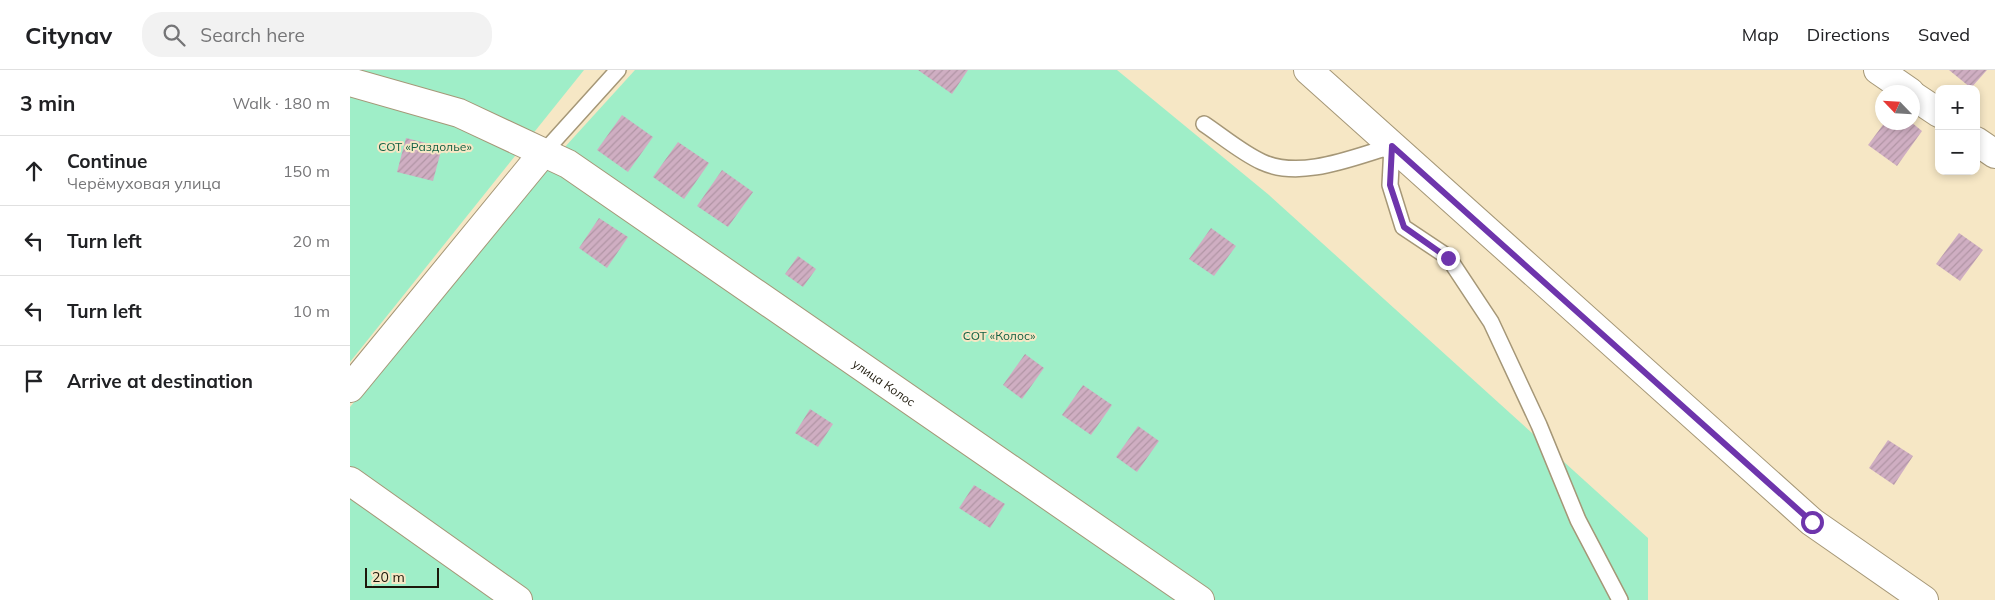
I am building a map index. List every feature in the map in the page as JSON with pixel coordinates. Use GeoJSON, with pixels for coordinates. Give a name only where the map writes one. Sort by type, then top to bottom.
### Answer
{"type":"FeatureCollection","features":[{"type":"Feature","properties":{"kind":"street"},"geometry":{"type":"LineString","coordinates":[[1308,70],[1812,522],[1924,600]]}},
{"type":"Feature","properties":{"kind":"street"},"geometry":{"type":"LineString","coordinates":[[1878,70],[1899,85]]}},
{"type":"Feature","properties":{"kind":"street","name":"улица Колос"},"geometry":{"type":"LineString","coordinates":[[350,82],[458,113],[568,164],[1200,600]]}},
{"type":"Feature","properties":{"kind":"street"},"geometry":{"type":"LineString","coordinates":[[1920,100],[1935,111]]}},
{"type":"Feature","properties":{"kind":"street"},"geometry":{"type":"LineString","coordinates":[[1980,143],[1995,154]]}},
{"type":"Feature","properties":{"kind":"street"},"geometry":{"type":"LineString","coordinates":[[350,388],[543,153]]}},
{"type":"Feature","properties":{"kind":"street"},"geometry":{"type":"LineString","coordinates":[[350,482],[518,600]]}},
{"type":"Feature","properties":{"kind":"lane"},"geometry":{"type":"LineString","coordinates":[[543,153],[618,70]]}},
{"type":"Feature","properties":{"kind":"lane"},"geometry":{"type":"LineString","coordinates":[[1204,124],[1262,162],[1281,167],[1326,166],[1392,146],[1390,185],[1404,227],[1448,258],[1491,322],[1539,425],[1578,520],[1620,600]]}},
{"type":"Feature","properties":{"kind":"green space","name":"СОТ «Раздолье»"},"geometry":{"type":"Polygon","coordinates":[[[350,70],[584,70],[350,362],[350,70]]]}},
{"type":"Feature","properties":{"kind":"green space","name":"СОТ «Колос»"},"geometry":{"type":"Polygon","coordinates":[[[635,70],[1117,70],[1269,195],[1648,538],[1648,600],[350,600],[350,407],[564,148],[635,70]]]}},
{"type":"Feature","properties":{"kind":"building"},"geometry":{"type":"Polygon","coordinates":[[[918,70],[968,70],[952,94],[918,70]]]}},
{"type":"Feature","properties":{"kind":"building"},"geometry":{"type":"Polygon","coordinates":[[[1949,70],[1987,70],[1974,85],[1967,85],[1949,70]]]}},
{"type":"Feature","properties":{"kind":"building"},"geometry":{"type":"Polygon","coordinates":[[[622,115],[653,137],[628,172],[597,150],[622,115]]]}},
{"type":"Feature","properties":{"kind":"building"},"geometry":{"type":"Polygon","coordinates":[[[1920,129],[1922,131],[1897,166],[1868,145],[1879,130],[1920,129]]]}},
{"type":"Feature","properties":{"kind":"building"},"geometry":{"type":"Polygon","coordinates":[[[406,138],[442,147],[433,181],[397,172],[406,138]]]}},
{"type":"Feature","properties":{"kind":"building"},"geometry":{"type":"Polygon","coordinates":[[[678,142],[709,163],[684,199],[653,177],[678,142]]]}},
{"type":"Feature","properties":{"kind":"building"},"geometry":{"type":"Polygon","coordinates":[[[722,170],[753,192],[728,227],[697,206],[722,170]]]}},
{"type":"Feature","properties":{"kind":"building"},"geometry":{"type":"Polygon","coordinates":[[[599,218],[628,237],[607,268],[579,248],[599,218]]]}},
{"type":"Feature","properties":{"kind":"building"},"geometry":{"type":"Polygon","coordinates":[[[1211,228],[1236,246],[1214,276],[1189,259],[1211,228]]]}},
{"type":"Feature","properties":{"kind":"building"},"geometry":{"type":"Polygon","coordinates":[[[1959,233],[1983,250],[1960,281],[1936,264],[1959,233]]]}},
{"type":"Feature","properties":{"kind":"building"},"geometry":{"type":"Polygon","coordinates":[[[798,256],[816,269],[803,287],[785,274],[798,256]]]}},
{"type":"Feature","properties":{"kind":"building"},"geometry":{"type":"Polygon","coordinates":[[[1025,354],[1044,368],[1022,399],[1003,385],[1025,354]]]}},
{"type":"Feature","properties":{"kind":"building"},"geometry":{"type":"Polygon","coordinates":[[[1083,385],[1112,405],[1091,435],[1062,415],[1083,385]]]}},
{"type":"Feature","properties":{"kind":"building"},"geometry":{"type":"Polygon","coordinates":[[[810,409],[833,424],[818,447],[795,433],[810,409]]]}},
{"type":"Feature","properties":{"kind":"building"},"geometry":{"type":"Polygon","coordinates":[[[1138,426],[1159,441],[1137,472],[1116,457],[1138,426]]]}},
{"type":"Feature","properties":{"kind":"building"},"geometry":{"type":"Polygon","coordinates":[[[1888,440],[1913,456],[1894,485],[1869,468],[1888,440]]]}},
{"type":"Feature","properties":{"kind":"building"},"geometry":{"type":"Polygon","coordinates":[[[974,485],[1005,504],[990,528],[959,508],[974,485]]]}},
{"type":"Feature","properties":{"kind":"route"},"geometry":{"type":"LineString","coordinates":[[1448,258],[1404,227],[1390,185],[1392,146],[1812,522]]}}]}
